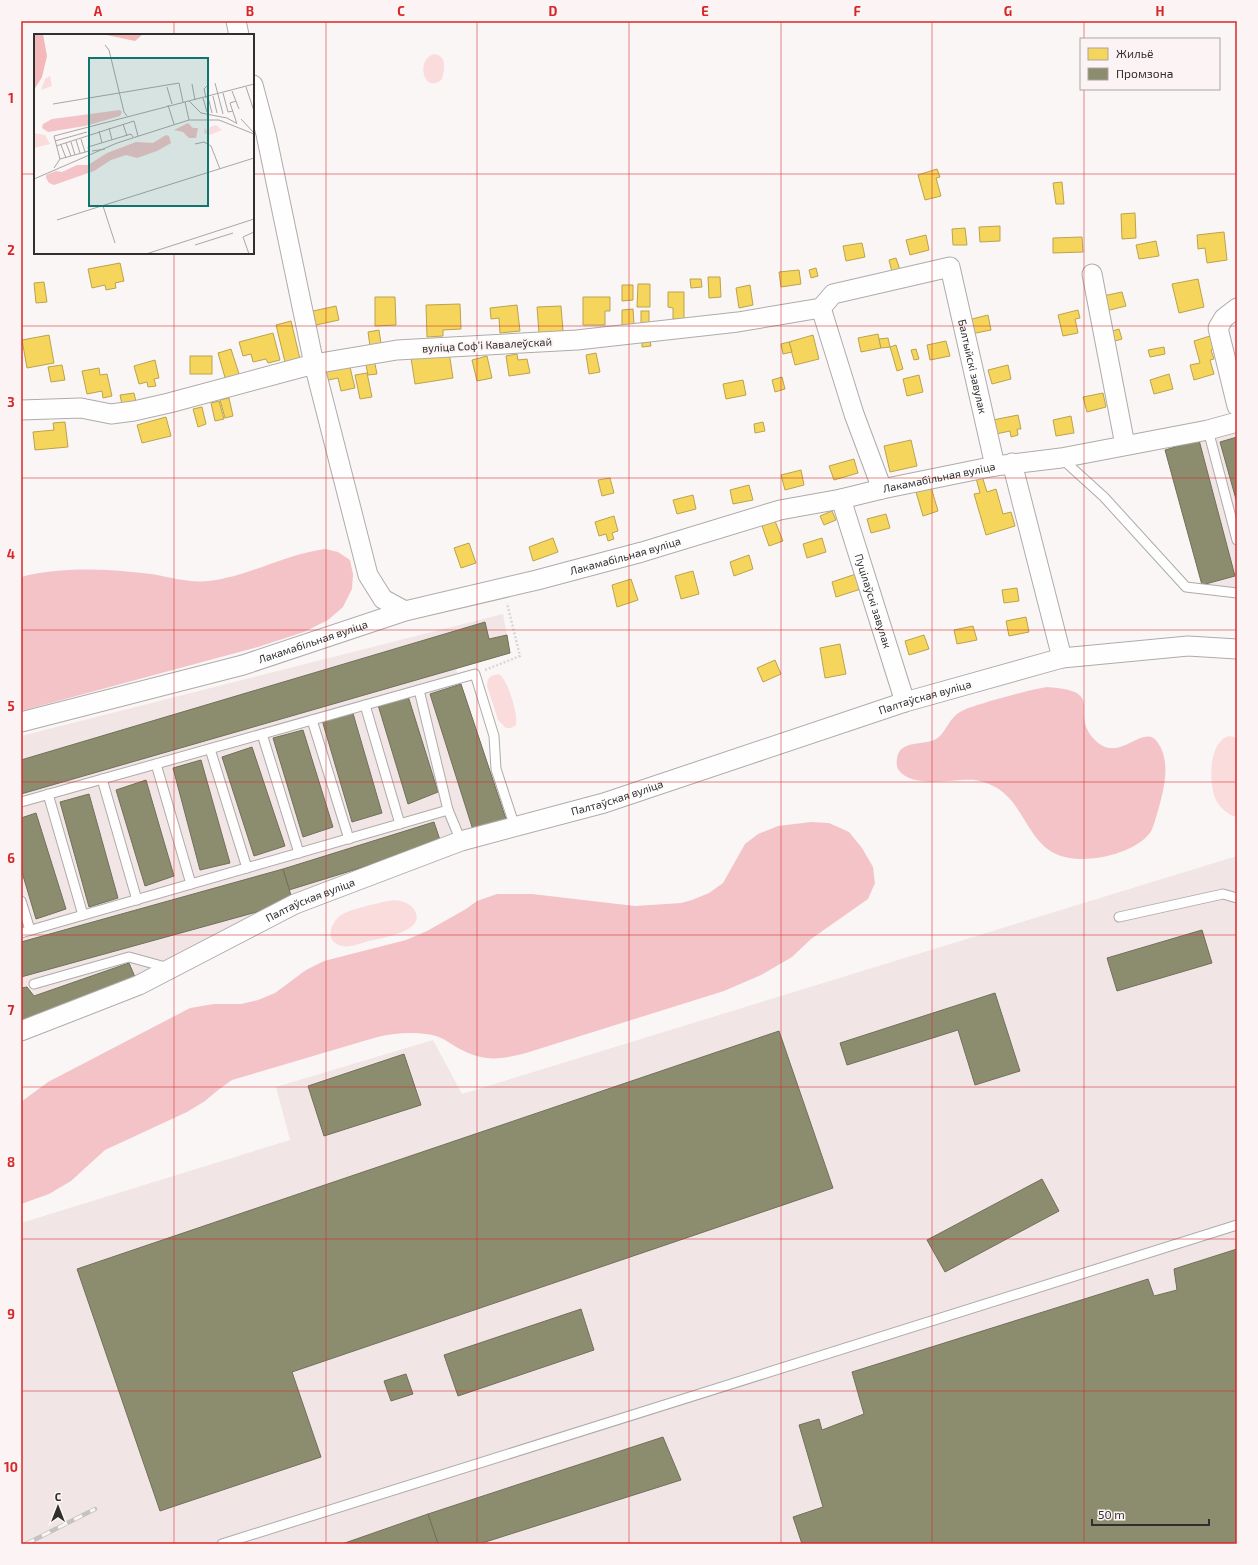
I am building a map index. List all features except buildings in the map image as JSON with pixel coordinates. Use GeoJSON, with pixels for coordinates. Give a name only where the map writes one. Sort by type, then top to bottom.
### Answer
{"type":"FeatureCollection","features":[{"type":"Feature","properties":{"kind":"street"},"geometry":{"type":"LineString","coordinates":[[236,21],[239,34]]}},
{"type":"Feature","properties":{"kind":"street"},"geometry":{"type":"LineString","coordinates":[[254,89],[266,134],[314,364],[368,576],[383,599],[405,611]]}},
{"type":"Feature","properties":{"kind":"street","name":"Балтыйскі завулак"},"geometry":{"type":"LineString","coordinates":[[821,308],[833,294],[950,267],[1003,465],[1062,658]]}},
{"type":"Feature","properties":{"kind":"street"},"geometry":{"type":"LineString","coordinates":[[1092,274],[1125,445]]}},
{"type":"Feature","properties":{"kind":"street"},"geometry":{"type":"LineString","coordinates":[[821,308],[854,414],[882,489]]}},
{"type":"Feature","properties":{"kind":"street","name":"вуліца Софʼі Кавалеўскай"},"geometry":{"type":"LineString","coordinates":[[21,410],[81,408],[110,414],[134,411],[314,364],[397,350],[577,340],[738,322],[821,308]]}},
{"type":"Feature","properties":{"kind":"street"},"geometry":{"type":"LineString","coordinates":[[1237,308],[1224,318],[1218,328],[1237,406]]}},
{"type":"Feature","properties":{"kind":"street","name":"Лакамабільная вуліца"},"geometry":{"type":"LineString","coordinates":[[21,722],[243,665],[405,611],[503,588],[642,552],[780,510],[841,499],[882,489],[1003,465],[1060,458],[1208,430],[1237,422]]}},
{"type":"Feature","properties":{"kind":"street","name":"Пуцілаўскі завулак"},"geometry":{"type":"LineString","coordinates":[[841,499],[905,702]]}},
{"type":"Feature","properties":{"kind":"street","name":"Палтаўская вуліца"},"geometry":{"type":"LineString","coordinates":[[21,1031],[139,985],[295,904],[461,841],[604,803],[905,702],[1062,658],[1188,646],[1237,650]]}},
{"type":"Feature","properties":{"kind":"lane"},"geometry":{"type":"LineString","coordinates":[[1208,430],[1237,540]]}},
{"type":"Feature","properties":{"kind":"lane"},"geometry":{"type":"LineString","coordinates":[[1060,458],[1104,497],[1186,587],[1237,593]]}},
{"type":"Feature","properties":{"kind":"lane"},"geometry":{"type":"LineString","coordinates":[[21,802],[475,674],[494,736],[496,768],[515,827]]}},
{"type":"Feature","properties":{"kind":"lane"},"geometry":{"type":"LineString","coordinates":[[419,690],[448,810],[461,841]]}},
{"type":"Feature","properties":{"kind":"lane"},"geometry":{"type":"LineString","coordinates":[[364,705],[400,824]]}},
{"type":"Feature","properties":{"kind":"lane"},"geometry":{"type":"LineString","coordinates":[[312,720],[349,839]]}},
{"type":"Feature","properties":{"kind":"lane"},"geometry":{"type":"LineString","coordinates":[[262,734],[299,853]]}},
{"type":"Feature","properties":{"kind":"lane"},"geometry":{"type":"LineString","coordinates":[[210,748],[247,868]]}},
{"type":"Feature","properties":{"kind":"lane"},"geometry":{"type":"LineString","coordinates":[[156,764],[190,884]]}},
{"type":"Feature","properties":{"kind":"lane"},"geometry":{"type":"LineString","coordinates":[[102,779],[137,900]]}},
{"type":"Feature","properties":{"kind":"lane"},"geometry":{"type":"LineString","coordinates":[[48,794],[83,915]]}},
{"type":"Feature","properties":{"kind":"lane"},"geometry":{"type":"LineString","coordinates":[[21,901],[26,932],[448,810]]}},
{"type":"Feature","properties":{"kind":"lane"},"geometry":{"type":"LineString","coordinates":[[1119,918],[1224,894],[1237,898]]}},
{"type":"Feature","properties":{"kind":"lane"},"geometry":{"type":"LineString","coordinates":[[34,984],[129,957],[170,968]]}},
{"type":"Feature","properties":{"kind":"lane"},"geometry":{"type":"LineString","coordinates":[[222,1544],[1237,1225]]}},
{"type":"Feature","properties":{"kind":"path"},"geometry":{"type":"LineString","coordinates":[[475,674],[520,656],[503,588]]}},
{"type":"Feature","properties":{"kind":"shaded area"},"geometry":{"type":"Polygon","coordinates":[[[434,54],[441,57],[443,60],[444,71],[442,79],[436,83],[431,83],[424,75],[423,69],[424,63],[428,57],[434,54]]]}},
{"type":"Feature","properties":{"kind":"shaded area"},"geometry":{"type":"Polygon","coordinates":[[[1237,431],[1237,593],[1202,585],[1165,450],[1237,431]]]}},
{"type":"Feature","properties":{"kind":"shaded area"},"geometry":{"type":"Polygon","coordinates":[[[325,549],[338,552],[350,560],[353,574],[352,589],[343,607],[328,620],[304,632],[258,647],[21,711],[21,577],[53,571],[102,570],[151,574],[186,580],[208,581],[238,575],[295,556],[325,549]]]}},
{"type":"Feature","properties":{"kind":"shaded area"},"geometry":{"type":"Polygon","coordinates":[[[503,614],[510,653],[456,669],[506,819],[135,977],[21,1014],[21,736],[503,614]]]}},
{"type":"Feature","properties":{"kind":"shaded area"},"geometry":{"type":"Polygon","coordinates":[[[499,674],[506,683],[514,706],[516,725],[511,728],[506,728],[498,720],[487,686],[490,677],[499,674]]]}},
{"type":"Feature","properties":{"kind":"shaded area"},"geometry":{"type":"Polygon","coordinates":[[[1047,687],[1065,689],[1076,693],[1082,698],[1087,728],[1093,738],[1103,746],[1112,748],[1121,747],[1145,737],[1152,737],[1158,743],[1165,760],[1165,778],[1162,797],[1152,830],[1131,848],[1119,853],[1092,858],[1079,859],[1056,854],[1046,848],[1038,839],[1018,810],[1003,792],[991,785],[975,780],[934,782],[923,781],[904,775],[898,769],[897,760],[902,748],[936,739],[957,714],[990,701],[1047,687]]]}},
{"type":"Feature","properties":{"kind":"shaded area"},"geometry":{"type":"Polygon","coordinates":[[[1229,736],[1237,738],[1237,817],[1227,813],[1216,800],[1211,778],[1212,761],[1217,746],[1222,740],[1229,736]]]}},
{"type":"Feature","properties":{"kind":"shaded area"},"geometry":{"type":"Polygon","coordinates":[[[811,822],[829,823],[849,832],[862,848],[873,867],[875,883],[868,899],[811,939],[792,957],[761,975],[724,991],[526,1053],[508,1057],[483,1058],[475,1056],[436,1036],[428,1034],[397,1034],[374,1038],[232,1080],[205,1101],[187,1112],[105,1150],[71,1181],[49,1194],[21,1204],[21,1102],[48,1082],[190,1008],[214,1004],[241,1004],[258,1000],[275,993],[306,970],[324,961],[406,940],[427,931],[466,909],[477,901],[497,894],[532,894],[635,906],[681,903],[692,900],[709,893],[723,883],[745,844],[758,834],[778,826],[811,822]]]}},
{"type":"Feature","properties":{"kind":"shaded area"},"geometry":{"type":"Polygon","coordinates":[[[1237,856],[1237,1544],[21,1544],[21,1223],[290,1140],[276,1087],[433,1040],[462,1094],[1237,856]]]}},
{"type":"Feature","properties":{"kind":"shaded area"},"geometry":{"type":"Polygon","coordinates":[[[394,900],[404,902],[412,907],[416,913],[416,920],[413,925],[400,933],[352,946],[342,946],[333,941],[331,937],[332,927],[337,918],[341,915],[359,908],[394,900]]]}},
{"type":"Feature","properties":{"kind":"railway"},"geometry":{"type":"LineString","coordinates":[[26,1544],[95,1509]]}}]}
